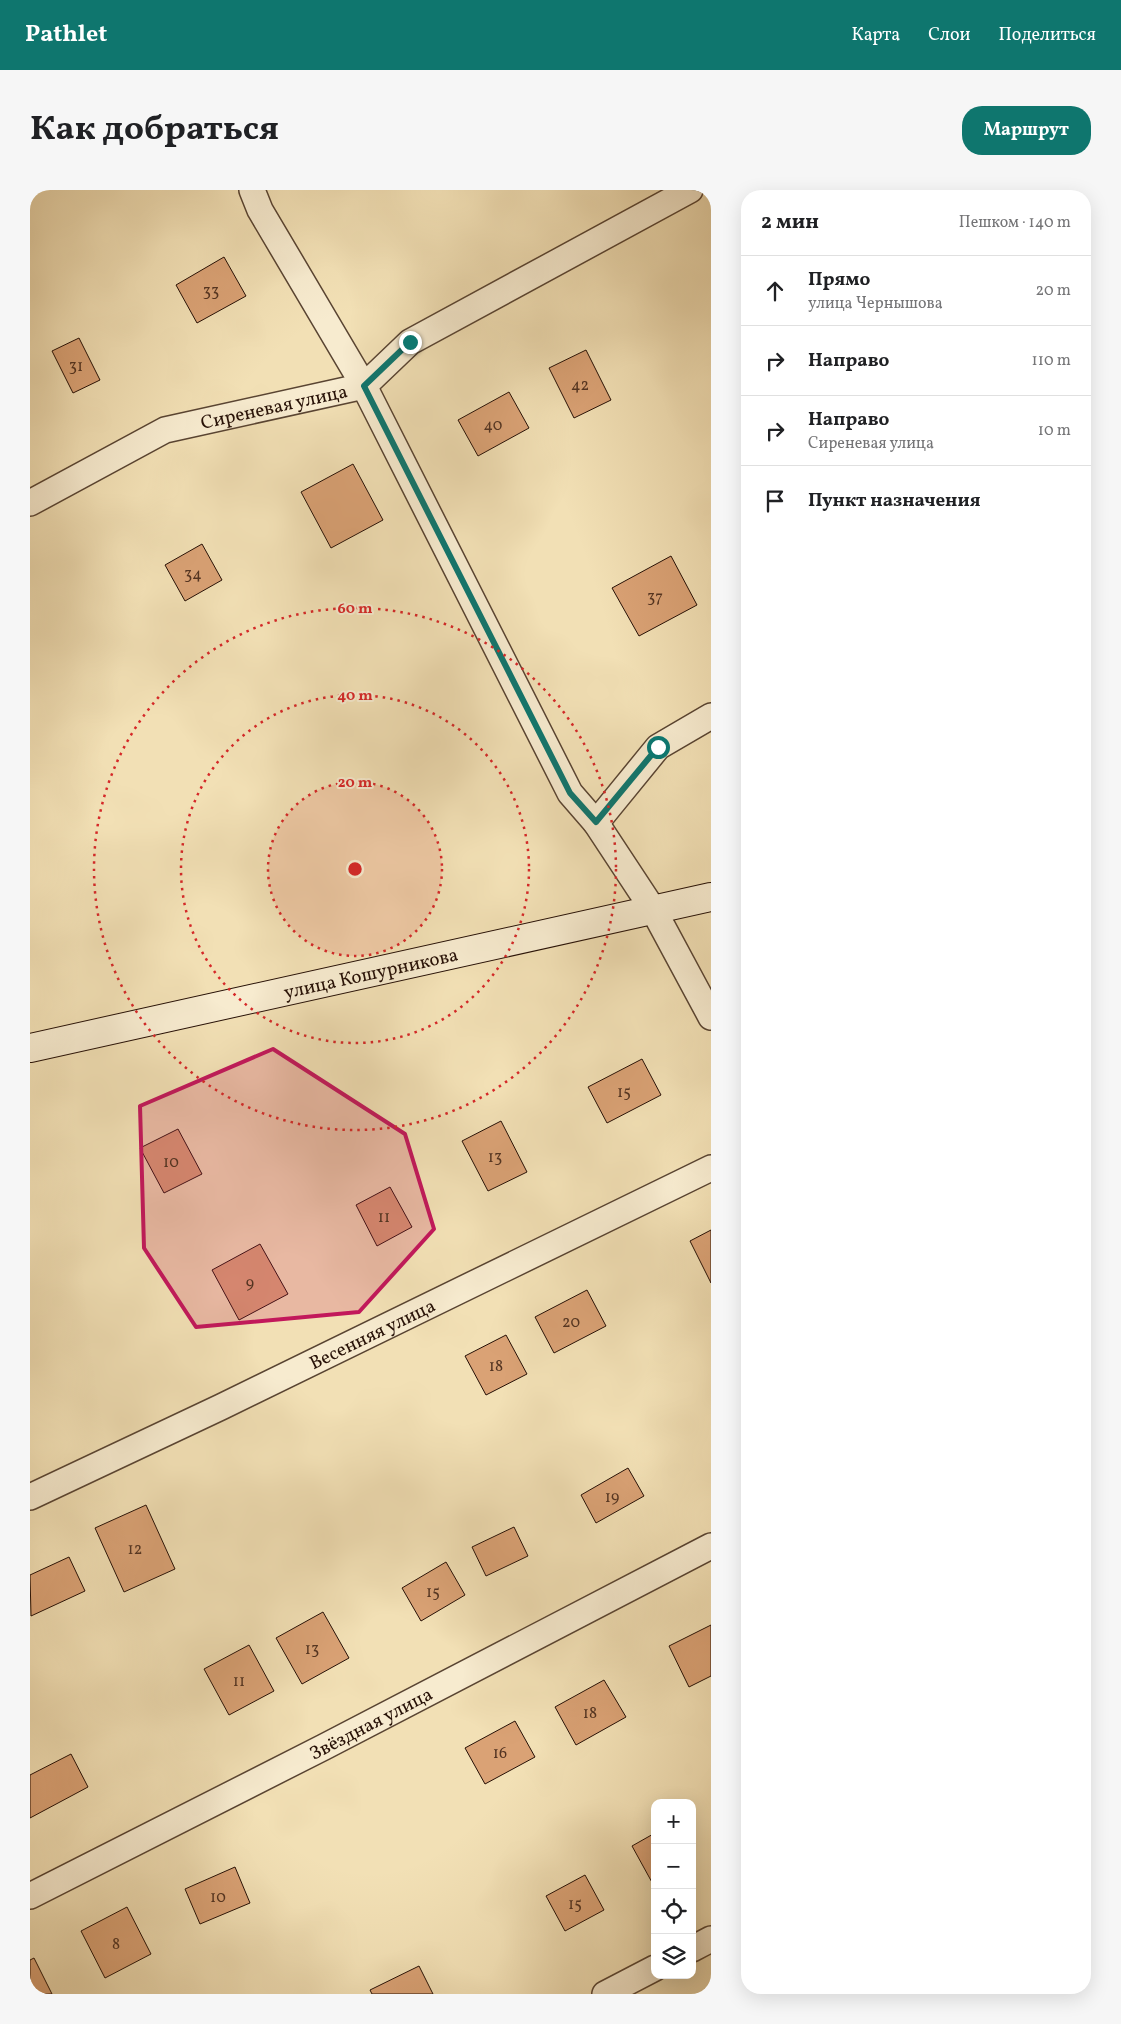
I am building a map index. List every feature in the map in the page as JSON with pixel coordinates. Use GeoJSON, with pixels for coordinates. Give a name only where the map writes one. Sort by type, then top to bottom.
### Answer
{"type":"FeatureCollection","features":[{"type":"Feature","properties":{"kind":"main road","name":"улица Кошурникова"},"geometry":{"type":"LineString","coordinates":[[30,1048],[711,897]]}},
{"type":"Feature","properties":{"kind":"street"},"geometry":{"type":"LineString","coordinates":[[252,190],[260,210],[364,386],[570,793],[596,822],[654,910],[711,1017]]}},
{"type":"Feature","properties":{"kind":"street","name":"Сиреневая улица"},"geometry":{"type":"LineString","coordinates":[[30,503],[165,430],[364,386],[410,342],[690,190]]}},
{"type":"Feature","properties":{"kind":"street"},"geometry":{"type":"LineString","coordinates":[[596,822],[658,747],[711,716]]}},
{"type":"Feature","properties":{"kind":"street","name":"Весенняя улица"},"geometry":{"type":"LineString","coordinates":[[30,1497],[711,1168]]}},
{"type":"Feature","properties":{"kind":"street","name":"Звёздная улица"},"geometry":{"type":"LineString","coordinates":[[30,1896],[324,1747],[711,1546]]}},
{"type":"Feature","properties":{"kind":"street"},"geometry":{"type":"LineString","coordinates":[[696,1947],[711,1939]]}},
{"type":"Feature","properties":{"kind":"street"},"geometry":{"type":"LineString","coordinates":[[605,1994],[651,1970]]}},
{"type":"Feature","properties":{"kind":"highlighted area"},"geometry":{"type":"Polygon","coordinates":[[[273,1049],[405,1134],[434,1229],[359,1312],[196,1327],[144,1248],[140,1106],[273,1049]]]}},
{"type":"Feature","properties":{"kind":"building"},"geometry":{"type":"Polygon","coordinates":[[[224,257],[246,296],[197,323],[176,285],[224,257]]]}},
{"type":"Feature","properties":{"kind":"building"},"geometry":{"type":"Polygon","coordinates":[[[79,338],[100,380],[73,393],[52,351],[79,338]]]}},
{"type":"Feature","properties":{"kind":"building"},"geometry":{"type":"Polygon","coordinates":[[[586,350],[611,400],[574,418],[549,368],[586,350]]]}},
{"type":"Feature","properties":{"kind":"building"},"geometry":{"type":"Polygon","coordinates":[[[509,392],[529,428],[478,456],[458,420],[509,392]]]}},
{"type":"Feature","properties":{"kind":"building"},"geometry":{"type":"Polygon","coordinates":[[[353,464],[383,520],[331,548],[301,492],[353,464]]]}},
{"type":"Feature","properties":{"kind":"building"},"geometry":{"type":"Polygon","coordinates":[[[202,544],[222,580],[185,601],[165,565],[202,544]]]}},
{"type":"Feature","properties":{"kind":"building"},"geometry":{"type":"Polygon","coordinates":[[[671,556],[697,605],[639,636],[612,588],[671,556]]]}},
{"type":"Feature","properties":{"kind":"building"},"geometry":{"type":"Polygon","coordinates":[[[642,1059],[661,1095],[607,1123],[588,1087],[642,1059]]]}},
{"type":"Feature","properties":{"kind":"building"},"geometry":{"type":"Polygon","coordinates":[[[501,1121],[527,1172],[488,1191],[462,1141],[501,1121]]]}},
{"type":"Feature","properties":{"kind":"building"},"geometry":{"type":"Polygon","coordinates":[[[178,1129],[202,1174],[164,1193],[140,1148],[178,1129]]]}},
{"type":"Feature","properties":{"kind":"building"},"geometry":{"type":"Polygon","coordinates":[[[390,1187],[412,1227],[377,1246],[356,1205],[390,1187]]]}},
{"type":"Feature","properties":{"kind":"building"},"geometry":{"type":"Polygon","coordinates":[[[711,1230],[711,1283],[690,1241],[711,1230]]]}},
{"type":"Feature","properties":{"kind":"building"},"geometry":{"type":"Polygon","coordinates":[[[260,1244],[288,1294],[239,1320],[212,1270],[260,1244]]]}},
{"type":"Feature","properties":{"kind":"building"},"geometry":{"type":"Polygon","coordinates":[[[587,1290],[606,1326],[554,1353],[535,1317],[587,1290]]]}},
{"type":"Feature","properties":{"kind":"building"},"geometry":{"type":"Polygon","coordinates":[[[506,1335],[527,1374],[486,1395],[465,1356],[506,1335]]]}},
{"type":"Feature","properties":{"kind":"building"},"geometry":{"type":"Polygon","coordinates":[[[628,1468],[644,1496],[596,1523],[581,1495],[628,1468]]]}},
{"type":"Feature","properties":{"kind":"building"},"geometry":{"type":"Polygon","coordinates":[[[146,1505],[175,1569],[124,1592],[95,1528],[146,1505]]]}},
{"type":"Feature","properties":{"kind":"building"},"geometry":{"type":"Polygon","coordinates":[[[514,1527],[528,1556],[486,1576],[472,1547],[514,1527]]]}},
{"type":"Feature","properties":{"kind":"building"},"geometry":{"type":"Polygon","coordinates":[[[69,1557],[85,1591],[31,1616],[30,1575],[69,1557]]]}},
{"type":"Feature","properties":{"kind":"building"},"geometry":{"type":"Polygon","coordinates":[[[446,1562],[465,1595],[421,1621],[402,1588],[446,1562]]]}},
{"type":"Feature","properties":{"kind":"building"},"geometry":{"type":"Polygon","coordinates":[[[323,1612],[349,1658],[302,1684],[276,1638],[323,1612]]]}},
{"type":"Feature","properties":{"kind":"building"},"geometry":{"type":"Polygon","coordinates":[[[711,1625],[711,1676],[689,1687],[669,1646],[711,1625]]]}},
{"type":"Feature","properties":{"kind":"building"},"geometry":{"type":"Polygon","coordinates":[[[249,1645],[274,1691],[229,1715],[204,1669],[249,1645]]]}},
{"type":"Feature","properties":{"kind":"building"},"geometry":{"type":"Polygon","coordinates":[[[604,1680],[626,1717],[576,1745],[555,1707],[604,1680]]]}},
{"type":"Feature","properties":{"kind":"building"},"geometry":{"type":"Polygon","coordinates":[[[515,1721],[535,1757],[485,1784],[465,1748],[515,1721]]]}},
{"type":"Feature","properties":{"kind":"building"},"geometry":{"type":"Polygon","coordinates":[[[71,1754],[88,1787],[30,1818],[30,1775],[71,1754]]]}},
{"type":"Feature","properties":{"kind":"building"},"geometry":{"type":"Polygon","coordinates":[[[651,1835],[651,1881],[632,1846],[651,1835]]]}},
{"type":"Feature","properties":{"kind":"building"},"geometry":{"type":"Polygon","coordinates":[[[235,1867],[250,1903],[200,1924],[185,1889],[235,1867]]]}},
{"type":"Feature","properties":{"kind":"building"},"geometry":{"type":"Polygon","coordinates":[[[585,1875],[604,1910],[565,1931],[546,1896],[585,1875]]]}},
{"type":"Feature","properties":{"kind":"building"},"geometry":{"type":"Polygon","coordinates":[[[127,1907],[151,1954],[105,1978],[81,1931],[127,1907]]]}},
{"type":"Feature","properties":{"kind":"building"},"geometry":{"type":"Polygon","coordinates":[[[34,1958],[52,1994],[30,1994],[30,1960],[34,1958]]]}},
{"type":"Feature","properties":{"kind":"building"},"geometry":{"type":"Polygon","coordinates":[[[419,1966],[433,1994],[372,1994],[370,1990],[419,1966]]]}},
{"type":"Feature","properties":{"kind":"route"},"geometry":{"type":"LineString","coordinates":[[410,342],[364,386],[570,793],[596,822],[658,747]]}}]}
